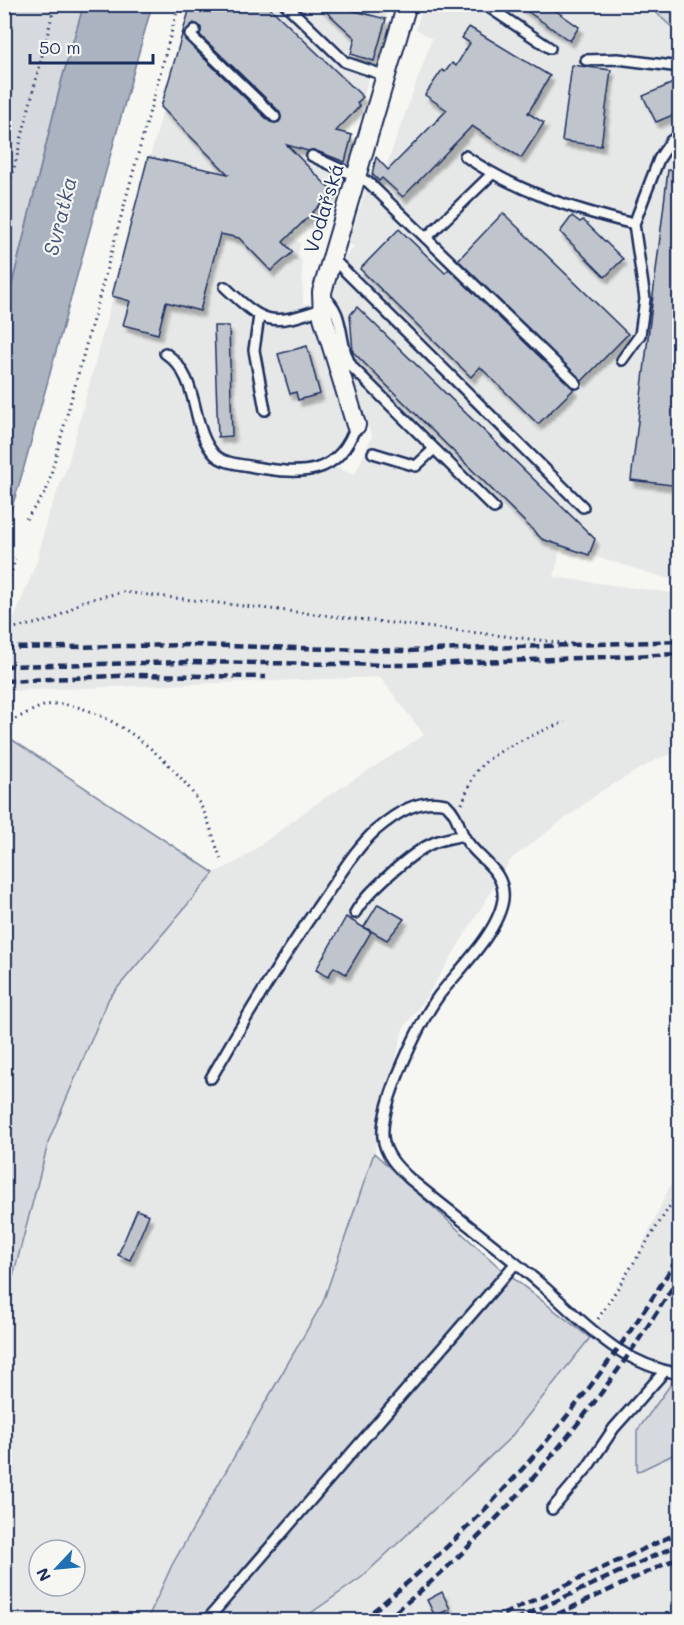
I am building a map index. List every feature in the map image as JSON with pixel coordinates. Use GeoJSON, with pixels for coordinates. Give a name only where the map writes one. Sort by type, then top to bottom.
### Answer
{"type":"FeatureCollection","features":[{"type":"Feature","properties":{"kind":"street","name":"Vodařská"},"geometry":{"type":"LineString","coordinates":[[356,425],[337,370],[322,302],[332,258],[407,4]]}},
{"type":"Feature","properties":{"kind":"lane"},"geometry":{"type":"LineString","coordinates":[[285,4],[345,62],[386,76]]}},
{"type":"Feature","properties":{"kind":"lane"},"geometry":{"type":"LineString","coordinates":[[484,4],[550,48]]}},
{"type":"Feature","properties":{"kind":"lane"},"geometry":{"type":"LineString","coordinates":[[195,30],[190,35],[275,117]]}},
{"type":"Feature","properties":{"kind":"lane"},"geometry":{"type":"LineString","coordinates":[[586,60],[618,59],[680,67]]}},
{"type":"Feature","properties":{"kind":"lane"},"geometry":{"type":"LineString","coordinates":[[622,360],[640,335],[645,299],[637,259],[634,224],[658,159],[671,141],[680,134]]}},
{"type":"Feature","properties":{"kind":"lane"},"geometry":{"type":"LineString","coordinates":[[312,156],[368,182],[576,383]]}},
{"type":"Feature","properties":{"kind":"lane"},"geometry":{"type":"LineString","coordinates":[[465,156],[492,174],[552,202],[634,224]]}},
{"type":"Feature","properties":{"kind":"lane"},"geometry":{"type":"LineString","coordinates":[[426,238],[492,174]]}},
{"type":"Feature","properties":{"kind":"lane"},"geometry":{"type":"LineString","coordinates":[[332,258],[583,507]]}},
{"type":"Feature","properties":{"kind":"lane"},"geometry":{"type":"LineString","coordinates":[[225,287],[252,313],[282,321],[322,302],[335,309],[349,363],[494,508]]}},
{"type":"Feature","properties":{"kind":"lane"},"geometry":{"type":"LineString","coordinates":[[258,316],[254,350],[265,410]]}},
{"type":"Feature","properties":{"kind":"lane"},"geometry":{"type":"LineString","coordinates":[[165,353],[177,362],[187,380],[207,442],[215,454],[225,461],[285,472],[314,470],[340,455],[348,446],[356,425]]}},
{"type":"Feature","properties":{"kind":"lane"},"geometry":{"type":"LineString","coordinates":[[373,453],[416,466],[434,448]]}},
{"type":"Feature","properties":{"kind":"lane"},"geometry":{"type":"LineString","coordinates":[[211,1078],[294,942],[347,865],[374,832],[409,807],[427,802],[446,804],[457,817],[464,835],[498,873],[502,885],[500,912],[438,997],[422,1027],[387,1106],[383,1137],[390,1157],[410,1179],[515,1264],[610,1346],[644,1366],[680,1374]]}},
{"type":"Feature","properties":{"kind":"lane"},"geometry":{"type":"LineString","coordinates":[[355,913],[363,898],[402,864],[431,844],[464,835]]}},
{"type":"Feature","properties":{"kind":"lane"},"geometry":{"type":"LineString","coordinates":[[207,1620],[515,1264]]}},
{"type":"Feature","properties":{"kind":"lane"},"geometry":{"type":"LineString","coordinates":[[552,1509],[587,1468],[614,1428],[664,1372]]}},
{"type":"Feature","properties":{"kind":"path"},"geometry":{"type":"LineString","coordinates":[[4,208],[55,4]]}},
{"type":"Feature","properties":{"kind":"path"},"geometry":{"type":"LineString","coordinates":[[26,519],[46,492],[179,4]]}},
{"type":"Feature","properties":{"kind":"path"},"geometry":{"type":"LineString","coordinates":[[4,600],[15,559]]}},
{"type":"Feature","properties":{"kind":"path"},"geometry":{"type":"LineString","coordinates":[[4,630],[53,621],[84,601],[123,592],[573,644]]}},
{"type":"Feature","properties":{"kind":"path"},"geometry":{"type":"LineString","coordinates":[[4,723],[20,719],[44,705],[61,704],[105,716],[167,762],[205,813],[222,862]]}},
{"type":"Feature","properties":{"kind":"path"},"geometry":{"type":"LineString","coordinates":[[457,817],[470,783],[481,765],[522,740],[565,722]]}},
{"type":"Feature","properties":{"kind":"path"},"geometry":{"type":"LineString","coordinates":[[591,1331],[680,1190]]}},
{"type":"Feature","properties":{"kind":"shaded area"},"geometry":{"type":"Polygon","coordinates":[[[5,5],[84,5],[62,79],[5,313],[5,5]]]}},
{"type":"Feature","properties":{"kind":"shaded area"},"geometry":{"type":"Polygon","coordinates":[[[191,5],[390,5],[363,97],[358,102],[360,106],[336,130],[352,135],[324,229],[308,229],[301,224],[290,235],[300,243],[298,256],[302,261],[303,304],[309,304],[317,321],[349,428],[345,439],[329,457],[341,470],[355,475],[372,436],[342,368],[329,310],[346,255],[354,247],[349,242],[374,164],[379,161],[386,167],[432,39],[416,29],[423,5],[648,5],[679,34],[679,582],[561,546],[554,577],[679,594],[679,752],[657,759],[600,792],[511,859],[429,993],[403,1029],[374,1153],[323,1302],[172,1565],[147,1620],[5,1620],[5,1307],[49,1140],[109,998],[214,873],[239,861],[317,803],[424,735],[380,677],[5,691],[4,645],[38,558],[47,518],[68,464],[191,5]]]}},
{"type":"Feature","properties":{"kind":"shaded area"},"geometry":{"type":"Polygon","coordinates":[[[648,5],[679,5],[679,34],[648,5]]]}},
{"type":"Feature","properties":{"kind":"shaded area"},"geometry":{"type":"Polygon","coordinates":[[[5,735],[214,873],[109,998],[49,1140],[5,1307],[5,735]]]}},
{"type":"Feature","properties":{"kind":"shaded area"},"geometry":{"type":"Polygon","coordinates":[[[374,1153],[500,1268],[590,1338],[510,1438],[362,1577],[301,1620],[147,1620],[172,1565],[323,1302],[374,1153]]]}},
{"type":"Feature","properties":{"kind":"shaded area"},"geometry":{"type":"Polygon","coordinates":[[[679,1166],[679,1620],[301,1620],[362,1577],[510,1438],[590,1338],[640,1251],[679,1166]]]}},
{"type":"Feature","properties":{"kind":"shaded area"},"geometry":{"type":"Polygon","coordinates":[[[679,1373],[679,1452],[637,1472],[637,1431],[679,1373]]]}},
{"type":"Feature","properties":{"kind":"water","name":"Svratka"},"geometry":{"type":"Polygon","coordinates":[[[84,4],[152,5],[5,529],[5,313],[62,79],[84,4]]]}},
{"type":"Feature","properties":{"kind":"building"},"geometry":{"type":"Polygon","coordinates":[[[191,4],[266,4],[363,97],[357,103],[360,106],[336,131],[352,135],[345,162],[314,150],[308,151],[287,145],[333,192],[283,242],[293,252],[271,271],[239,238],[220,234],[200,311],[166,302],[158,334],[123,325],[130,301],[112,296],[148,157],[228,174],[161,107],[191,4]],[[194,23],[184,33],[185,40],[270,122],[279,122],[280,112],[200,35],[201,28],[194,23]]]}},
{"type":"Feature","properties":{"kind":"building"},"geometry":{"type":"Polygon","coordinates":[[[318,4],[345,4],[351,10],[386,19],[374,61],[351,54],[355,38],[318,4]]]}},
{"type":"Feature","properties":{"kind":"building"},"geometry":{"type":"Polygon","coordinates":[[[517,4],[546,4],[579,27],[570,41],[517,4]]]}},
{"type":"Feature","properties":{"kind":"building"},"geometry":{"type":"Polygon","coordinates":[[[469,27],[550,76],[528,113],[544,123],[521,158],[472,126],[403,197],[382,178],[379,181],[372,174],[376,157],[388,170],[447,110],[425,95],[442,70],[445,72],[452,63],[456,66],[470,43],[462,38],[469,27]]]}},
{"type":"Feature","properties":{"kind":"building"},"geometry":{"type":"Polygon","coordinates":[[[572,65],[611,70],[601,146],[562,141],[572,65]]]}},
{"type":"Feature","properties":{"kind":"building"},"geometry":{"type":"Polygon","coordinates":[[[680,80],[680,112],[656,122],[643,96],[680,80]]]}},
{"type":"Feature","properties":{"kind":"building"},"geometry":{"type":"Polygon","coordinates":[[[668,170],[680,171],[680,486],[631,480],[668,170]]]}},
{"type":"Feature","properties":{"kind":"building"},"geometry":{"type":"Polygon","coordinates":[[[503,213],[628,334],[582,381],[458,260],[503,213]]]}},
{"type":"Feature","properties":{"kind":"building"},"geometry":{"type":"Polygon","coordinates":[[[572,216],[580,222],[583,220],[623,259],[605,277],[560,232],[572,216]]]}},
{"type":"Feature","properties":{"kind":"building"},"geometry":{"type":"Polygon","coordinates":[[[399,229],[445,273],[449,269],[574,389],[538,424],[480,367],[471,377],[360,269],[399,229]]]}},
{"type":"Feature","properties":{"kind":"building"},"geometry":{"type":"Polygon","coordinates":[[[357,307],[595,539],[589,555],[542,539],[353,352],[350,315],[357,307]]]}},
{"type":"Feature","properties":{"kind":"building"},"geometry":{"type":"Polygon","coordinates":[[[214,326],[229,326],[232,436],[218,437],[214,326]]]}},
{"type":"Feature","properties":{"kind":"building"},"geometry":{"type":"Polygon","coordinates":[[[307,346],[320,394],[298,400],[296,392],[290,394],[278,354],[307,346]]]}},
{"type":"Feature","properties":{"kind":"building"},"geometry":{"type":"Polygon","coordinates":[[[378,904],[404,919],[387,940],[364,927],[378,904]]]}},
{"type":"Feature","properties":{"kind":"building"},"geometry":{"type":"Polygon","coordinates":[[[346,917],[371,932],[346,974],[334,967],[328,977],[316,970],[346,917]]]}},
{"type":"Feature","properties":{"kind":"building"},"geometry":{"type":"Polygon","coordinates":[[[137,1210],[149,1215],[130,1260],[118,1255],[137,1210]]]}},
{"type":"Feature","properties":{"kind":"building"},"geometry":{"type":"Polygon","coordinates":[[[442,1592],[450,1609],[435,1616],[427,1600],[442,1592]]]}},
{"type":"Feature","properties":{"kind":"railway"},"geometry":{"type":"LineString","coordinates":[[4,648],[191,645],[406,651],[680,641]]}},
{"type":"Feature","properties":{"kind":"railway"},"geometry":{"type":"LineString","coordinates":[[4,666],[191,662],[404,665],[680,654]]}},
{"type":"Feature","properties":{"kind":"railway"},"geometry":{"type":"LineString","coordinates":[[4,681],[137,675],[266,677]]}},
{"type":"Feature","properties":{"kind":"railway"},"geometry":{"type":"LineString","coordinates":[[362,1620],[454,1540],[538,1452],[613,1356],[680,1254]]}},
{"type":"Feature","properties":{"kind":"railway"},"geometry":{"type":"LineString","coordinates":[[385,1620],[428,1585],[469,1546],[548,1461],[618,1369],[680,1275]]}},
{"type":"Feature","properties":{"kind":"railway"},"geometry":{"type":"LineString","coordinates":[[491,1620],[680,1532]]}},
{"type":"Feature","properties":{"kind":"railway"},"geometry":{"type":"LineString","coordinates":[[515,1620],[680,1544]]}},
{"type":"Feature","properties":{"kind":"railway"},"geometry":{"type":"LineString","coordinates":[[545,1620],[680,1557]]}}]}
